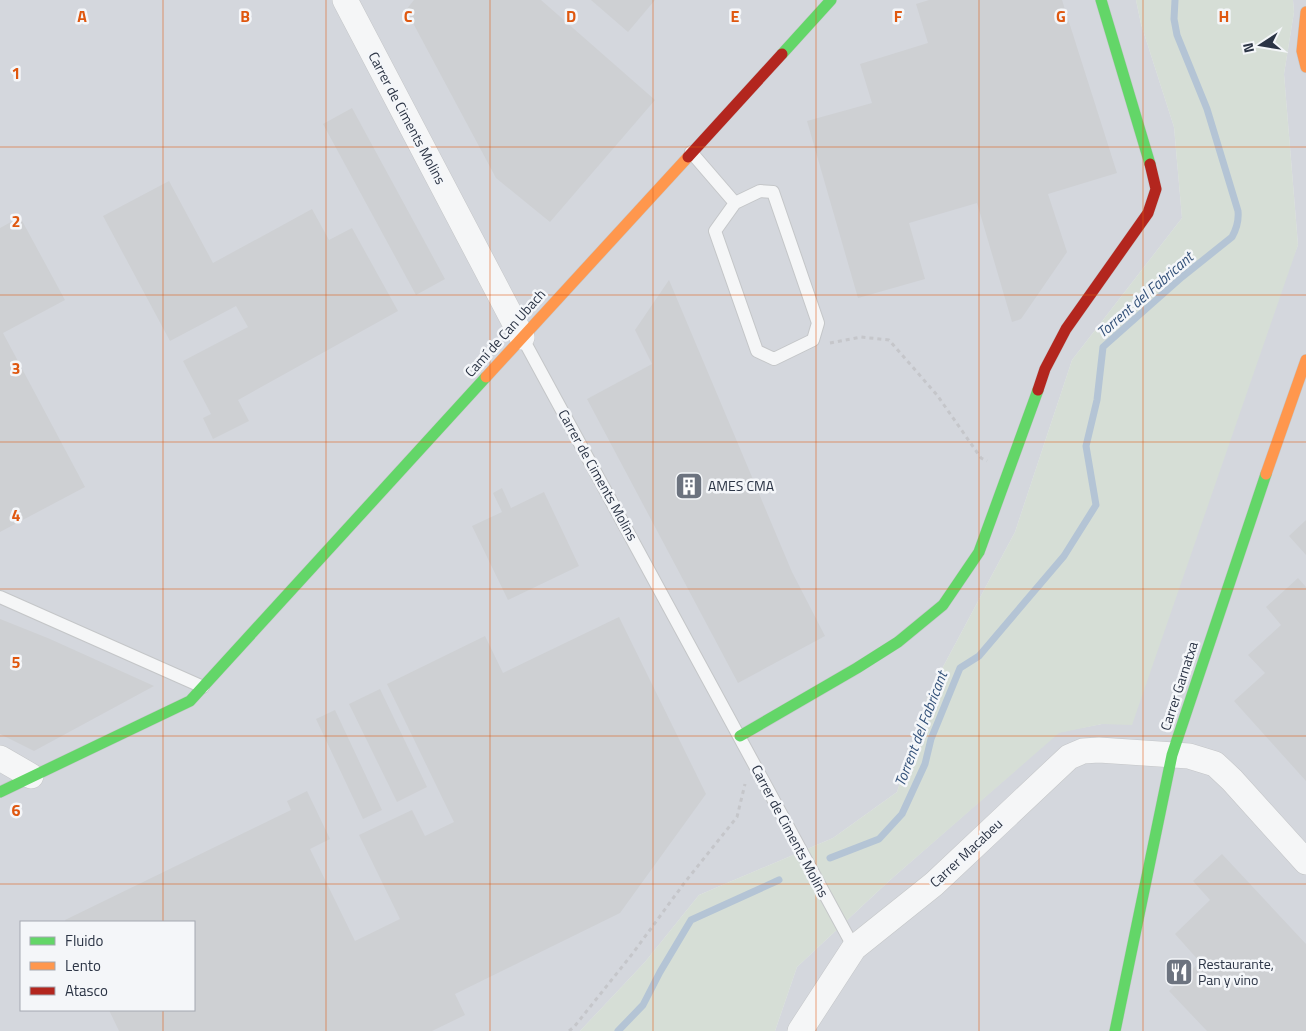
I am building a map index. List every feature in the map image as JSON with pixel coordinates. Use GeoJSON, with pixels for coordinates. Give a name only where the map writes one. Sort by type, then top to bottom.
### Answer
{"type":"FeatureCollection","features":[{"type":"Feature","properties":{"kind":"street","name":"Carrer de Ciments Molins"},"geometry":{"type":"LineString","coordinates":[[345,0],[522,336]]}},
{"type":"Feature","properties":{"kind":"street","name":"Camí de Can Ubach"},"geometry":{"type":"LineString","coordinates":[[0,792],[190,701],[831,0]]}},
{"type":"Feature","properties":{"kind":"street"},"geometry":{"type":"LineString","coordinates":[[740,736],[898,642],[943,605],[979,552],[1045,369],[1066,329],[1148,214],[1156,189],[1101,0]]}},
{"type":"Feature","properties":{"kind":"street"},"geometry":{"type":"LineString","coordinates":[[1306,12],[1302,51],[1306,67]]}},
{"type":"Feature","properties":{"kind":"street","name":"Carrer Garnatxa"},"geometry":{"type":"LineString","coordinates":[[1115,1031],[1172,755],[1252,513],[1306,360]]}},
{"type":"Feature","properties":{"kind":"street","name":"Carrer Macabeu"},"geometry":{"type":"LineString","coordinates":[[800,1031],[854,948],[934,884],[1069,757],[1083,751],[1100,750],[1172,755],[1196,758],[1215,764],[1232,780],[1306,862]]}},
{"type":"Feature","properties":{"kind":"street"},"geometry":{"type":"LineString","coordinates":[[0,758],[31,776]]}},
{"type":"Feature","properties":{"kind":"lane"},"geometry":{"type":"LineString","coordinates":[[691,152],[735,203]]}},
{"type":"Feature","properties":{"kind":"lane"},"geometry":{"type":"LineString","coordinates":[[760,191],[773,192],[818,323],[813,340],[774,360],[757,351],[715,230],[735,203],[760,191]]}},
{"type":"Feature","properties":{"kind":"lane","name":"Carrer de Ciments Molins"},"geometry":{"type":"LineString","coordinates":[[522,336],[854,948]]}},
{"type":"Feature","properties":{"kind":"lane"},"geometry":{"type":"LineString","coordinates":[[0,597],[203,688]]}},
{"type":"Feature","properties":{"kind":"path"},"geometry":{"type":"LineString","coordinates":[[813,340],[828,344],[861,337],[889,340],[937,395],[981,458],[1008,472]]}},
{"type":"Feature","properties":{"kind":"path"},"geometry":{"type":"LineString","coordinates":[[569,1031],[633,953],[685,882],[737,817],[752,759]]}},
{"type":"Feature","properties":{"kind":"shaded area"},"geometry":{"type":"Polygon","coordinates":[[[0,0],[1136,0],[1141,24],[1174,127],[1182,218],[1072,360],[1015,532],[928,695],[897,792],[833,838],[699,895],[645,962],[580,1031],[0,1031],[0,0]]]}},
{"type":"Feature","properties":{"kind":"shaded area"},"geometry":{"type":"Polygon","coordinates":[[[1136,0],[1293,0],[1294,12],[1284,74],[1298,245],[1132,725],[1102,724],[1059,733],[889,881],[797,967],[775,1031],[580,1031],[645,962],[699,895],[833,838],[897,792],[928,695],[1015,532],[1072,360],[1182,218],[1174,127],[1141,24],[1136,0]]]}},
{"type":"Feature","properties":{"kind":"shaded area"},"geometry":{"type":"Polygon","coordinates":[[[1293,0],[1306,0],[1306,1031],[775,1031],[797,967],[889,881],[1059,732],[1102,724],[1298,245],[1284,74],[1294,12],[1293,0]]]}},
{"type":"Feature","properties":{"kind":"building"},"geometry":{"type":"Polygon","coordinates":[[[414,0],[541,0],[655,100],[550,222],[496,178],[406,10],[414,0]]]}},
{"type":"Feature","properties":{"kind":"building"},"geometry":{"type":"Polygon","coordinates":[[[591,0],[655,0],[628,32],[591,0]]]}},
{"type":"Feature","properties":{"kind":"building"},"geometry":{"type":"Polygon","coordinates":[[[929,0],[1062,0],[1117,173],[1048,194],[1067,252],[1021,319],[1012,322],[977,203],[909,223],[925,279],[858,298],[807,121],[872,103],[860,64],[928,43],[916,4],[929,0]]]}},
{"type":"Feature","properties":{"kind":"building"},"geometry":{"type":"Polygon","coordinates":[[[352,108],[445,279],[416,295],[323,124],[352,108]]]}},
{"type":"Feature","properties":{"kind":"building"},"geometry":{"type":"Polygon","coordinates":[[[169,181],[213,263],[312,209],[329,240],[352,228],[398,311],[238,400],[249,421],[213,439],[203,418],[211,414],[183,361],[248,327],[236,306],[170,341],[103,216],[169,181]]]}},
{"type":"Feature","properties":{"kind":"building"},"geometry":{"type":"Polygon","coordinates":[[[20,217],[65,300],[3,333],[85,487],[0,532],[0,228],[20,217]]]}},
{"type":"Feature","properties":{"kind":"building","name":"AMES CMA"},"geometry":{"type":"Polygon","coordinates":[[[669,280],[792,572],[825,636],[738,683],[587,399],[652,364],[635,330],[669,280]]]}},
{"type":"Feature","properties":{"kind":"building"},"geometry":{"type":"Polygon","coordinates":[[[502,488],[511,508],[544,492],[579,566],[508,600],[472,526],[502,512],[493,493],[502,488]]]}},
{"type":"Feature","properties":{"kind":"building"},"geometry":{"type":"Polygon","coordinates":[[[1306,520],[1306,555],[1289,536],[1306,520]]]}},
{"type":"Feature","properties":{"kind":"building"},"geometry":{"type":"Polygon","coordinates":[[[1298,578],[1306,587],[1306,781],[1234,701],[1265,673],[1248,655],[1281,625],[1266,607],[1298,578]]]}},
{"type":"Feature","properties":{"kind":"building"},"geometry":{"type":"Polygon","coordinates":[[[619,617],[706,794],[620,913],[455,994],[465,1015],[432,1031],[119,1031],[109,1011],[195,1011],[195,921],[65,920],[291,810],[287,801],[307,791],[330,839],[310,849],[355,941],[400,919],[359,835],[412,810],[425,836],[454,822],[387,684],[485,636],[503,673],[619,617]]]}},
{"type":"Feature","properties":{"kind":"building"},"geometry":{"type":"Polygon","coordinates":[[[0,619],[50,639],[154,686],[34,751],[0,734],[0,619]]]}},
{"type":"Feature","properties":{"kind":"building"},"geometry":{"type":"Polygon","coordinates":[[[380,689],[427,787],[397,802],[349,704],[380,689]]]}},
{"type":"Feature","properties":{"kind":"building"},"geometry":{"type":"Polygon","coordinates":[[[335,710],[382,810],[363,819],[316,719],[335,710]]]}},
{"type":"Feature","properties":{"kind":"building"},"geometry":{"type":"Polygon","coordinates":[[[1222,854],[1306,944],[1306,1031],[1207,1031],[1169,991],[1200,962],[1175,934],[1210,900],[1193,881],[1222,854]]]}},
{"type":"Feature","properties":{"kind":"waterway","name":"Torrent del Fabricant"},"geometry":{"type":"LineString","coordinates":[[830,858],[879,839],[902,814],[925,764],[931,739],[960,668],[979,656],[1064,556],[1096,505],[1086,446],[1097,400],[1103,347],[1182,277],[1232,237],[1235,231],[1238,211],[1207,109],[1177,35],[1174,19],[1175,0]]}},
{"type":"Feature","properties":{"kind":"waterway","name":"Torrent del Fabricant"},"geometry":{"type":"LineString","coordinates":[[618,1031],[643,1005],[691,920],[779,880]]}},
{"type":"Feature","properties":{"kind":"traffic: fast"},"geometry":{"type":"LineString","coordinates":[[782,54],[831,0]]}},
{"type":"Feature","properties":{"kind":"traffic: fast"},"geometry":{"type":"LineString","coordinates":[[1101,0],[1150,164]]}},
{"type":"Feature","properties":{"kind":"traffic: fast"},"geometry":{"type":"LineString","coordinates":[[0,792],[190,701],[486,377]]}},
{"type":"Feature","properties":{"kind":"traffic: fast"},"geometry":{"type":"LineString","coordinates":[[740,736],[898,642],[943,605],[979,552],[1038,390]]}},
{"type":"Feature","properties":{"kind":"traffic: fast"},"geometry":{"type":"LineString","coordinates":[[1115,1031],[1172,755],[1266,474]]}},
{"type":"Feature","properties":{"kind":"traffic: slow"},"geometry":{"type":"LineString","coordinates":[[1306,12],[1302,51],[1306,67]]}},
{"type":"Feature","properties":{"kind":"traffic: slow"},"geometry":{"type":"LineString","coordinates":[[486,377],[688,157]]}},
{"type":"Feature","properties":{"kind":"traffic: slow"},"geometry":{"type":"LineString","coordinates":[[1266,474],[1306,360]]}},
{"type":"Feature","properties":{"kind":"traffic: jam"},"geometry":{"type":"LineString","coordinates":[[688,157],[782,54]]}},
{"type":"Feature","properties":{"kind":"traffic: jam"},"geometry":{"type":"LineString","coordinates":[[1038,390],[1045,369],[1066,329],[1148,213],[1156,189],[1150,164]]}},
{"type":"Feature","properties":{"kind":"place","name":"AMES CMA"},"geometry":{"type":"Point","coordinates":[689,486]}},
{"type":"Feature","properties":{"kind":"place","name":"Restaurante, Pan y vino"},"geometry":{"type":"Point","coordinates":[1179,972]}}]}
